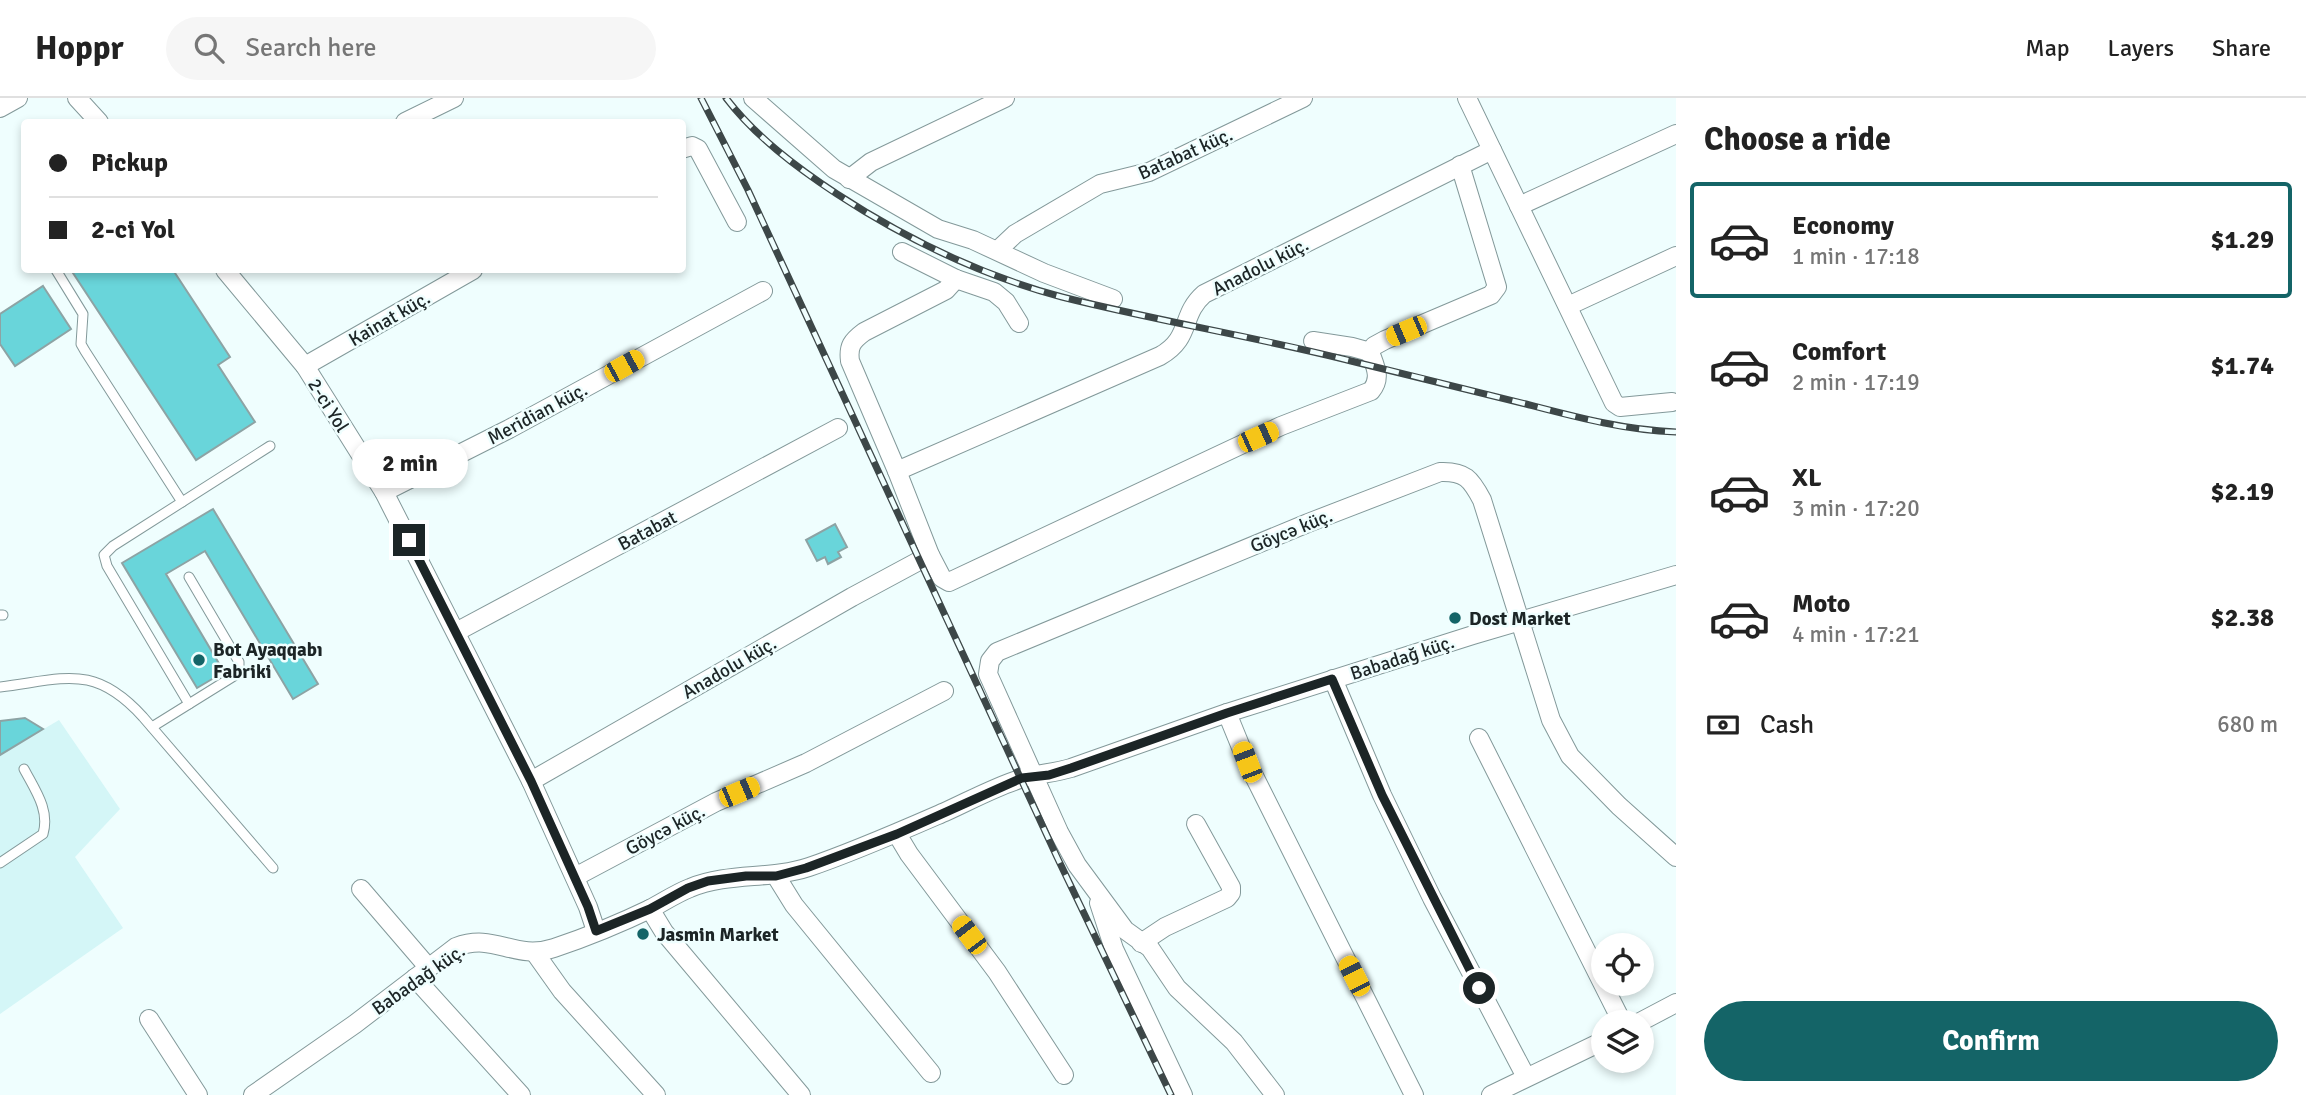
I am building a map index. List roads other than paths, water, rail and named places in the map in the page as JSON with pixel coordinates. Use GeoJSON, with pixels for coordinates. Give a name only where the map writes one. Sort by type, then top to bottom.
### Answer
{"type":"FeatureCollection","features":[{"type":"Feature","properties":{"kind":"street"},"geometry":{"type":"LineString","coordinates":[[0,108],[18,98]]}},
{"type":"Feature","properties":{"kind":"street"},"geometry":{"type":"LineString","coordinates":[[77,98],[96,119]]}},
{"type":"Feature","properties":{"kind":"street"},"geometry":{"type":"LineString","coordinates":[[411,119],[454,98]]}},
{"type":"Feature","properties":{"kind":"street"},"geometry":{"type":"LineString","coordinates":[[753,98],[824,160],[849,178],[938,229],[998,250],[1044,273],[1113,299]]}},
{"type":"Feature","properties":{"kind":"street"},"geometry":{"type":"LineString","coordinates":[[849,178],[871,162],[1005,98]]}},
{"type":"Feature","properties":{"kind":"street","name":"Batabat küç."},"geometry":{"type":"LineString","coordinates":[[998,250],[1015,234],[1100,184],[1149,172],[1303,98]]}},
{"type":"Feature","properties":{"kind":"street"},"geometry":{"type":"LineString","coordinates":[[1475,101],[1492,150],[1614,403],[1620,407],[1672,402]]}},
{"type":"Feature","properties":{"kind":"street"},"geometry":{"type":"LineString","coordinates":[[1519,206],[1676,134]]}},
{"type":"Feature","properties":{"kind":"street"},"geometry":{"type":"LineString","coordinates":[[686,148],[692,146],[698,149],[737,222]]}},
{"type":"Feature","properties":{"kind":"street","name":"Anadolu küç."},"geometry":{"type":"LineString","coordinates":[[897,471],[1160,356],[1178,344],[1190,311],[1204,294],[1492,150]]}},
{"type":"Feature","properties":{"kind":"street"},"geometry":{"type":"LineString","coordinates":[[1370,352],[1374,346],[1385,340],[1496,291],[1460,165]]}},
{"type":"Feature","properties":{"kind":"street"},"geometry":{"type":"LineString","coordinates":[[902,252],[956,279],[994,292],[1006,302],[1019,323]]}},
{"type":"Feature","properties":{"kind":"street"},"geometry":{"type":"LineString","coordinates":[[1568,306],[1676,256]]}},
{"type":"Feature","properties":{"kind":"street","name":"2-ci Yol"},"geometry":{"type":"LineString","coordinates":[[228,273],[305,366],[384,492],[531,781],[575,877],[596,931]]}},
{"type":"Feature","properties":{"kind":"street","name":"Kainat küç."},"geometry":{"type":"LineString","coordinates":[[305,366],[468,273]]}},
{"type":"Feature","properties":{"kind":"street"},"geometry":{"type":"LineString","coordinates":[[956,279],[946,290],[864,332],[853,340],[848,348],[849,361],[930,555],[942,578],[949,582],[1281,426],[1371,391],[1377,384],[1378,377],[1370,352]]}},
{"type":"Feature","properties":{"kind":"street","name":"Meridian küç."},"geometry":{"type":"LineString","coordinates":[[384,492],[509,429],[763,291]]}},
{"type":"Feature","properties":{"kind":"street"},"geometry":{"type":"LineString","coordinates":[[1313,341],[1370,352]]}},
{"type":"Feature","properties":{"kind":"street","name":"Batabat"},"geometry":{"type":"LineString","coordinates":[[456,632],[838,428]]}},
{"type":"Feature","properties":{"kind":"street","name":"Göycə küç."},"geometry":{"type":"LineString","coordinates":[[1034,777],[988,674],[990,661],[997,652],[1308,523],[1440,472],[1456,471],[1468,478],[1476,488],[1500,555],[1551,720],[1570,756],[1619,806],[1676,857]]}},
{"type":"Feature","properties":{"kind":"street","name":"Anadolu küç."},"geometry":{"type":"LineString","coordinates":[[531,781],[930,555]]}},
{"type":"Feature","properties":{"kind":"street","name":"Babadağ küç."},"geometry":{"type":"LineString","coordinates":[[253,1095],[355,1024],[456,947],[469,942],[482,941],[511,950],[536,953],[650,909],[688,888],[708,881],[737,876],[776,876],[806,868],[897,834],[1010,783],[1071,768],[1227,713],[1520,620],[1676,577]]}},
{"type":"Feature","properties":{"kind":"street"},"geometry":{"type":"LineString","coordinates":[[1332,679],[1399,830],[1527,1077]]}},
{"type":"Feature","properties":{"kind":"street","name":"Göycə küç."},"geometry":{"type":"LineString","coordinates":[[575,877],[716,802],[806,763],[944,691]]}},
{"type":"Feature","properties":{"kind":"street"},"geometry":{"type":"LineString","coordinates":[[1227,713],[1247,762],[1414,1095]]}},
{"type":"Feature","properties":{"kind":"street"},"geometry":{"type":"LineString","coordinates":[[1479,738],[1616,1010]]}},
{"type":"Feature","properties":{"kind":"street"},"geometry":{"type":"LineString","coordinates":[[1034,777],[1077,865],[1125,930],[1150,948],[1177,988],[1234,1042],[1275,1095]]}},
{"type":"Feature","properties":{"kind":"street"},"geometry":{"type":"LineString","coordinates":[[1141,943],[1165,927],[1227,898],[1231,893],[1231,887],[1196,824]]}},
{"type":"Feature","properties":{"kind":"street"},"geometry":{"type":"LineString","coordinates":[[897,834],[997,972],[1064,1075]]}},
{"type":"Feature","properties":{"kind":"street"},"geometry":{"type":"LineString","coordinates":[[776,876],[794,905],[931,1073]]}},
{"type":"Feature","properties":{"kind":"street"},"geometry":{"type":"LineString","coordinates":[[1093,887],[1114,949],[1183,1095]]}},
{"type":"Feature","properties":{"kind":"street"},"geometry":{"type":"LineString","coordinates":[[361,889],[421,973],[521,1095]]}},
{"type":"Feature","properties":{"kind":"street"},"geometry":{"type":"LineString","coordinates":[[650,909],[664,932],[801,1095]]}},
{"type":"Feature","properties":{"kind":"street"},"geometry":{"type":"LineString","coordinates":[[536,953],[562,991],[656,1095]]}},
{"type":"Feature","properties":{"kind":"street"},"geometry":{"type":"LineString","coordinates":[[1654,1015],[1676,1003]]}},
{"type":"Feature","properties":{"kind":"street"},"geometry":{"type":"LineString","coordinates":[[149,1020],[198,1095]]}},
{"type":"Feature","properties":{"kind":"street"},"geometry":{"type":"LineString","coordinates":[[1491,1095],[1591,1047]]}},
{"type":"Feature","properties":{"kind":"lane"},"geometry":{"type":"LineString","coordinates":[[58,273],[83,314],[81,344],[182,502]]}},
{"type":"Feature","properties":{"kind":"lane"},"geometry":{"type":"LineString","coordinates":[[190,704],[107,566],[104,555],[113,546],[270,446]]}},
{"type":"Feature","properties":{"kind":"lane"},"geometry":{"type":"LineString","coordinates":[[152,727],[234,676],[239,669],[239,662],[189,577]]}},
{"type":"Feature","properties":{"kind":"lane"},"geometry":{"type":"LineString","coordinates":[[0,687],[82,678],[96,680],[120,694],[152,727],[273,868]]}},
{"type":"Feature","properties":{"kind":"lane"},"geometry":{"type":"LineString","coordinates":[[0,863],[43,834],[46,824],[44,809],[24,769]]}},
{"type":"Feature","properties":{"kind":"railway"},"geometry":{"type":"LineString","coordinates":[[701,98],[748,190],[1057,857],[1171,1095]]}},
{"type":"Feature","properties":{"kind":"railway"},"geometry":{"type":"LineString","coordinates":[[726,98],[750,126],[777,151],[837,194],[918,241],[1003,278],[1062,297],[1315,352],[1582,418],[1638,429],[1676,432]]}},
{"type":"Feature","properties":{"kind":"place","name":"Dost Market"},"geometry":{"type":"Point","coordinates":[1455,618]}},
{"type":"Feature","properties":{"kind":"place","name":"Bot Ayaqqabı Fabriki"},"geometry":{"type":"Point","coordinates":[199,660]}},
{"type":"Feature","properties":{"kind":"place","name":"Jasmin Market"},"geometry":{"type":"Point","coordinates":[643,934]}}]}
